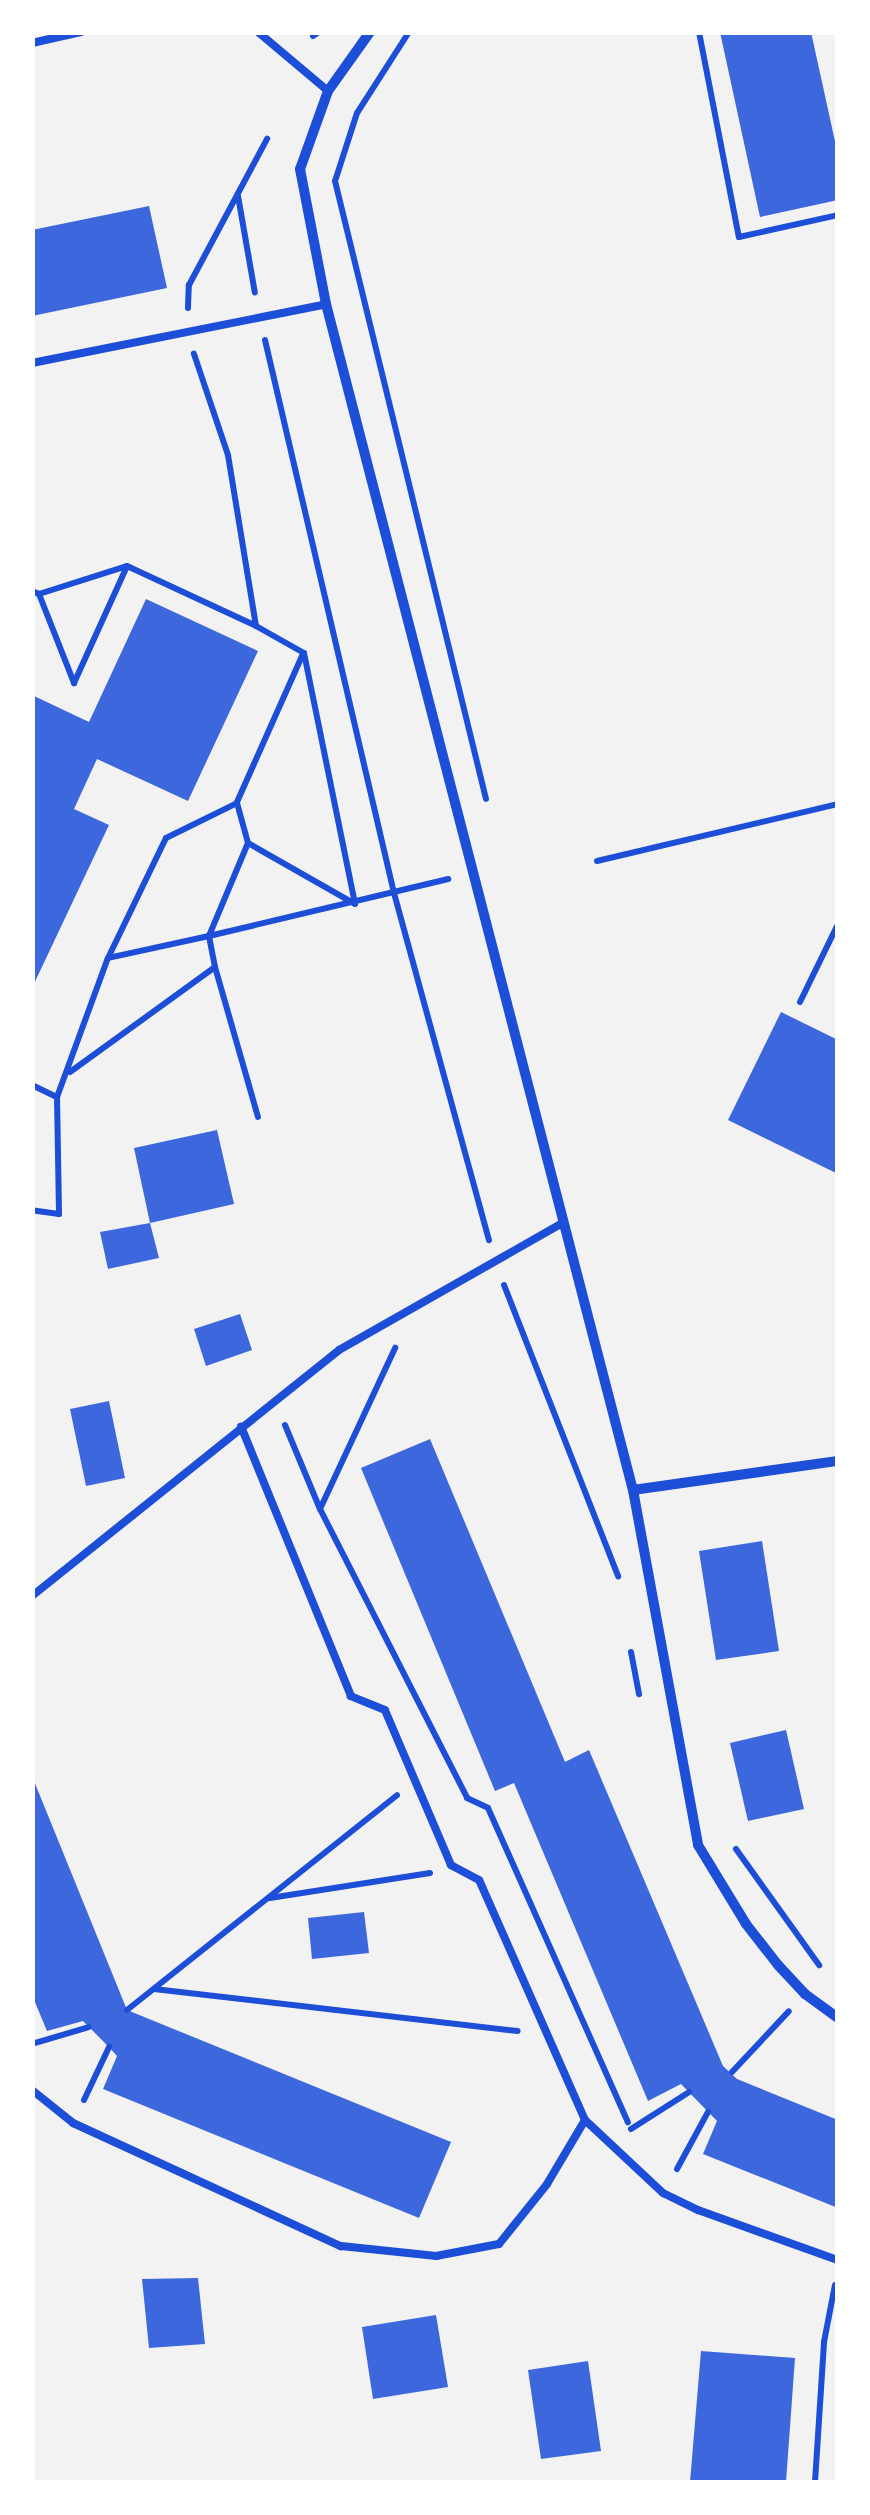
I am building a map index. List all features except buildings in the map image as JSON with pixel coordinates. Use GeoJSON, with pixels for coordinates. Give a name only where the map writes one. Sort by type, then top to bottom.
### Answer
{"type":"FeatureCollection","features":[{"type":"Feature","properties":{"kind":"street"},"geometry":{"type":"LineString","coordinates":[[370,32],[328,92],[300,169],[326,304],[633,1490],[698,1846],[746,1924],[778,1965],[838,2018]]}},
{"type":"Feature","properties":{"kind":"street"},"geometry":{"type":"LineString","coordinates":[[633,1490],[838,1461]]}},
{"type":"Feature","properties":{"kind":"lane"},"geometry":{"type":"LineString","coordinates":[[32,43],[81,32]]}},
{"type":"Feature","properties":{"kind":"lane"},"geometry":{"type":"LineString","coordinates":[[258,32],[328,92]]}},
{"type":"Feature","properties":{"kind":"lane"},"geometry":{"type":"LineString","coordinates":[[32,363],[326,304]]}},
{"type":"Feature","properties":{"kind":"lane"},"geometry":{"type":"LineString","coordinates":[[32,1596],[339,1350],[564,1222]]}},
{"type":"Feature","properties":{"kind":"lane"},"geometry":{"type":"LineString","coordinates":[[241,1427],[352,1696],[385,1710],[451,1865],[480,1880],[586,2120],[664,2193],[698,2210],[838,2260]]}},
{"type":"Feature","properties":{"kind":"lane"},"geometry":{"type":"LineString","coordinates":[[32,2090],[72,2123],[341,2246],[436,2256],[498,2244],[547,2184],[586,2120]]}},
{"type":"Feature","properties":{"kind":"path"},"geometry":{"type":"LineString","coordinates":[[409,32],[356,113],[335,182],[488,809]]}},
{"type":"Feature","properties":{"kind":"path"},"geometry":{"type":"LineString","coordinates":[[699,32],[739,237],[838,214]]}},
{"type":"Feature","properties":{"kind":"path"},"geometry":{"type":"LineString","coordinates":[[256,626],[228,455],[188,333],[189,285],[267,139]]}},
{"type":"Feature","properties":{"kind":"path"},"geometry":{"type":"LineString","coordinates":[[238,196],[260,319],[394,893],[495,1261],[621,1591]]}},
{"type":"Feature","properties":{"kind":"path"},"geometry":{"type":"LineString","coordinates":[[127,566],[74,683],[36,592],[127,566],[256,626],[304,653],[356,904]]}},
{"type":"Feature","properties":{"kind":"path"},"geometry":{"type":"LineString","coordinates":[[32,1210],[59,1214],[57,1097],[70,1072],[108,958],[166,838],[237,803],[304,653]]}},
{"type":"Feature","properties":{"kind":"path"},"geometry":{"type":"LineString","coordinates":[[237,803],[248,842],[209,936],[214,967],[258,1117]]}},
{"type":"Feature","properties":{"kind":"path"},"geometry":{"type":"LineString","coordinates":[[597,862],[838,804]]}},
{"type":"Feature","properties":{"kind":"path"},"geometry":{"type":"LineString","coordinates":[[248,842],[356,904]]}},
{"type":"Feature","properties":{"kind":"path"},"geometry":{"type":"LineString","coordinates":[[108,958],[356,904],[474,872]]}},
{"type":"Feature","properties":{"kind":"path"},"geometry":{"type":"LineString","coordinates":[[800,1002],[838,924]]}},
{"type":"Feature","properties":{"kind":"path"},"geometry":{"type":"LineString","coordinates":[[70,1072],[214,967]]}},
{"type":"Feature","properties":{"kind":"path"},"geometry":{"type":"LineString","coordinates":[[32,1085],[57,1097]]}},
{"type":"Feature","properties":{"kind":"path"},"geometry":{"type":"LineString","coordinates":[[320,1509],[415,1306]]}},
{"type":"Feature","properties":{"kind":"path"},"geometry":{"type":"LineString","coordinates":[[275,1401],[320,1509],[446,1758],[467,1798],[488,1808],[631,2129],[642,2139]]}},
{"type":"Feature","properties":{"kind":"path"},"geometry":{"type":"LineString","coordinates":[[630,1645],[640,1698]]}},
{"type":"Feature","properties":{"kind":"path"},"geometry":{"type":"LineString","coordinates":[[127,2010],[446,1758]]}},
{"type":"Feature","properties":{"kind":"path"},"geometry":{"type":"LineString","coordinates":[[268,1898],[417,1878],[451,1865]]}},
{"type":"Feature","properties":{"kind":"path"},"geometry":{"type":"LineString","coordinates":[[154,1989],[548,2035],[589,2034]]}},
{"type":"Feature","properties":{"kind":"path"},"geometry":{"type":"LineString","coordinates":[[732,2072],[794,2006],[782,1995]]}},
{"type":"Feature","properties":{"kind":"path"},"geometry":{"type":"LineString","coordinates":[[32,2044],[89,2027]]}},
{"type":"Feature","properties":{"kind":"path"},"geometry":{"type":"LineString","coordinates":[[82,2103],[110,2047]]}},
{"type":"Feature","properties":{"kind":"path"},"geometry":{"type":"LineString","coordinates":[[631,2129],[689,2092]]}},
{"type":"Feature","properties":{"kind":"path"},"geometry":{"type":"LineString","coordinates":[[677,2169],[708,2112]]}},
{"type":"Feature","properties":{"kind":"path"},"geometry":{"type":"LineString","coordinates":[[666,2159],[677,2169],[695,2176]]}},
{"type":"Feature","properties":{"kind":"path"},"geometry":{"type":"LineString","coordinates":[[815,2482],[824,2342],[838,2274]]}}]}
